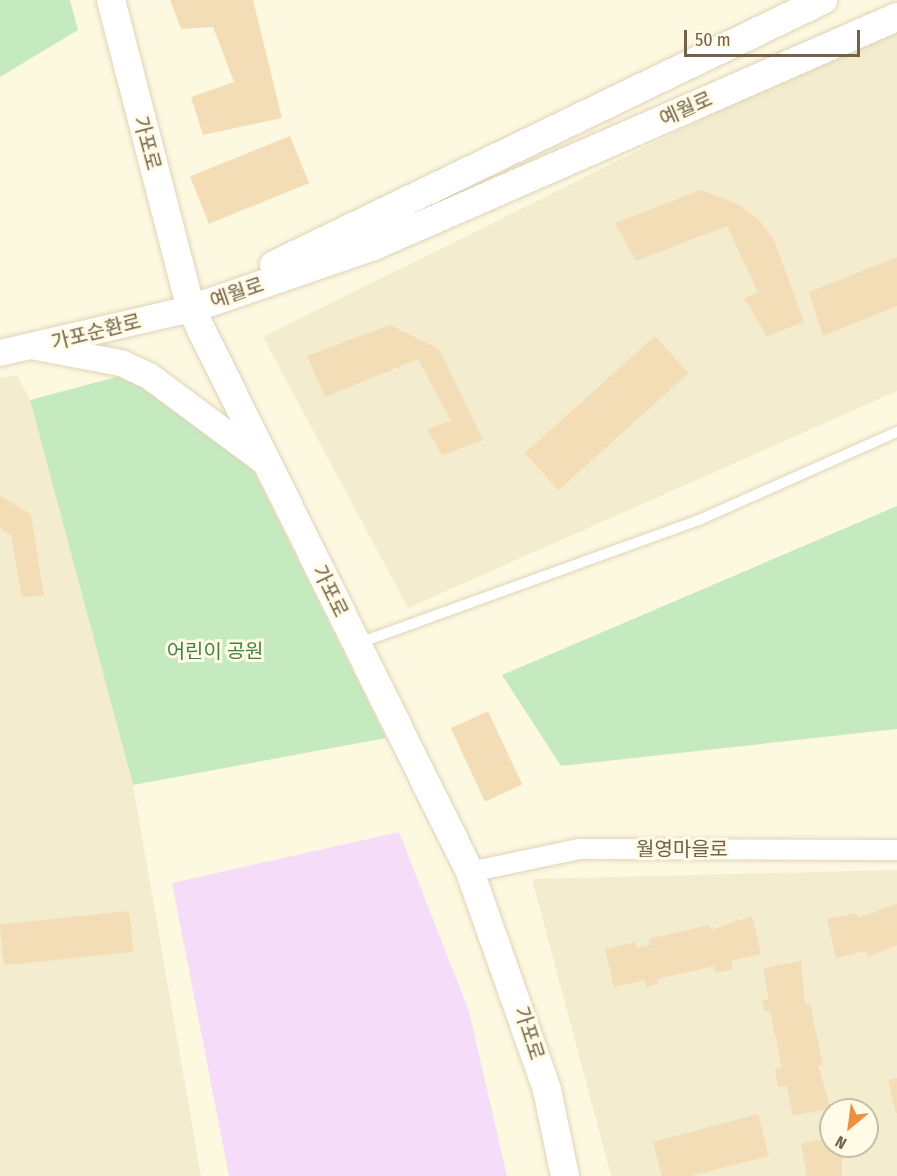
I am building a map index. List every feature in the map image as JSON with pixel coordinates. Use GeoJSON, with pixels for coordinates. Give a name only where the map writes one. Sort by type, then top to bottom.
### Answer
{"type":"FeatureCollection","features":[{"type":"Feature","properties":{"kind":"main road","name":"가포로"},"geometry":{"type":"LineString","coordinates":[[111,0],[191,309],[470,872],[548,1090],[565,1176]]}},
{"type":"Feature","properties":{"kind":"main road","name":"예월로"},"geometry":{"type":"LineString","coordinates":[[191,309],[340,231],[823,0]]}},
{"type":"Feature","properties":{"kind":"main road","name":"예월로"},"geometry":{"type":"LineString","coordinates":[[191,309],[374,246],[897,17]]}},
{"type":"Feature","properties":{"kind":"street","name":"가포순환로"},"geometry":{"type":"LineString","coordinates":[[0,353],[36,347],[191,309]]}},
{"type":"Feature","properties":{"kind":"street"},"geometry":{"type":"LineString","coordinates":[[36,347],[121,363],[149,376],[266,463]]}},
{"type":"Feature","properties":{"kind":"street","name":"월영마을로"},"geometry":{"type":"LineString","coordinates":[[470,872],[579,849],[897,850]]}},
{"type":"Feature","properties":{"kind":"lane"},"geometry":{"type":"LineString","coordinates":[[356,644],[699,520],[897,432]]}},
{"type":"Feature","properties":{"kind":"shaded area"},"geometry":{"type":"Polygon","coordinates":[[[897,22],[897,391],[408,608],[263,337],[897,22]]]}},
{"type":"Feature","properties":{"kind":"shaded area"},"geometry":{"type":"Polygon","coordinates":[[[17,375],[30,400],[133,785],[201,1176],[0,1176],[0,378],[17,375]]]}},
{"type":"Feature","properties":{"kind":"shaded area"},"geometry":{"type":"Polygon","coordinates":[[[399,832],[469,1011],[507,1176],[229,1176],[172,883],[399,832]]]}},
{"type":"Feature","properties":{"kind":"shaded area"},"geometry":{"type":"Polygon","coordinates":[[[897,870],[897,1176],[611,1176],[532,879],[897,870]]]}},
{"type":"Feature","properties":{"kind":"green space"},"geometry":{"type":"Polygon","coordinates":[[[0,0],[70,0],[78,30],[0,77],[0,0]]]}},
{"type":"Feature","properties":{"kind":"green space","name":"어린이 공원"},"geometry":{"type":"Polygon","coordinates":[[[124,375],[232,427],[386,738],[133,785],[30,400],[124,375]]]}},
{"type":"Feature","properties":{"kind":"green space"},"geometry":{"type":"Polygon","coordinates":[[[897,506],[897,729],[561,766],[502,675],[897,506]]]}},
{"type":"Feature","properties":{"kind":"building"},"geometry":{"type":"Polygon","coordinates":[[[170,0],[253,0],[282,118],[203,135],[191,97],[234,82],[213,27],[181,29],[170,0]]]}},
{"type":"Feature","properties":{"kind":"building"},"geometry":{"type":"Polygon","coordinates":[[[290,136],[309,183],[209,224],[190,176],[290,136]]]}},
{"type":"Feature","properties":{"kind":"building"},"geometry":{"type":"Polygon","coordinates":[[[701,190],[740,205],[760,221],[774,240],[804,322],[767,336],[744,298],[758,292],[727,226],[636,261],[615,223],[701,190]]]}},
{"type":"Feature","properties":{"kind":"building"},"geometry":{"type":"Polygon","coordinates":[[[897,257],[897,306],[823,336],[809,292],[897,257]]]}},
{"type":"Feature","properties":{"kind":"building"},"geometry":{"type":"Polygon","coordinates":[[[390,325],[439,349],[483,440],[442,455],[427,429],[451,421],[418,359],[325,397],[307,356],[390,325]]]}},
{"type":"Feature","properties":{"kind":"building"},"geometry":{"type":"Polygon","coordinates":[[[655,336],[688,373],[558,490],[525,453],[655,336]]]}},
{"type":"Feature","properties":{"kind":"building"},"geometry":{"type":"Polygon","coordinates":[[[0,496],[31,514],[44,596],[22,597],[11,535],[0,528],[0,496]]]}},
{"type":"Feature","properties":{"kind":"building"},"geometry":{"type":"Polygon","coordinates":[[[488,711],[522,784],[485,802],[451,728],[488,711]]]}},
{"type":"Feature","properties":{"kind":"building"},"geometry":{"type":"Polygon","coordinates":[[[897,904],[897,945],[868,957],[866,951],[836,958],[827,919],[856,913],[858,918],[897,904]]]}},
{"type":"Feature","properties":{"kind":"building"},"geometry":{"type":"Polygon","coordinates":[[[129,911],[133,952],[4,965],[0,925],[129,911]]]}},
{"type":"Feature","properties":{"kind":"building"},"geometry":{"type":"Polygon","coordinates":[[[752,916],[761,954],[731,961],[733,969],[715,973],[714,966],[657,979],[658,984],[646,987],[645,980],[614,987],[605,949],[635,942],[636,948],[650,945],[649,939],[709,925],[711,930],[752,916]]]}},
{"type":"Feature","properties":{"kind":"building"},"geometry":{"type":"Polygon","coordinates":[[[801,961],[805,1005],[810,1004],[823,1065],[818,1066],[828,1098],[819,1098],[819,1111],[793,1116],[787,1086],[778,1087],[775,1069],[782,1068],[770,1011],[765,1012],[762,1000],[769,999],[763,968],[801,961]]]}},
{"type":"Feature","properties":{"kind":"building"},"geometry":{"type":"Polygon","coordinates":[[[897,1078],[897,1113],[896,1113],[888,1080],[897,1078]]]}},
{"type":"Feature","properties":{"kind":"building"},"geometry":{"type":"Polygon","coordinates":[[[758,1114],[769,1156],[690,1176],[662,1176],[653,1142],[758,1114]]]}},
{"type":"Feature","properties":{"kind":"building"},"geometry":{"type":"Polygon","coordinates":[[[819,1140],[819,1158],[842,1158],[842,1176],[803,1176],[807,1174],[801,1144],[819,1140]]]}}]}
